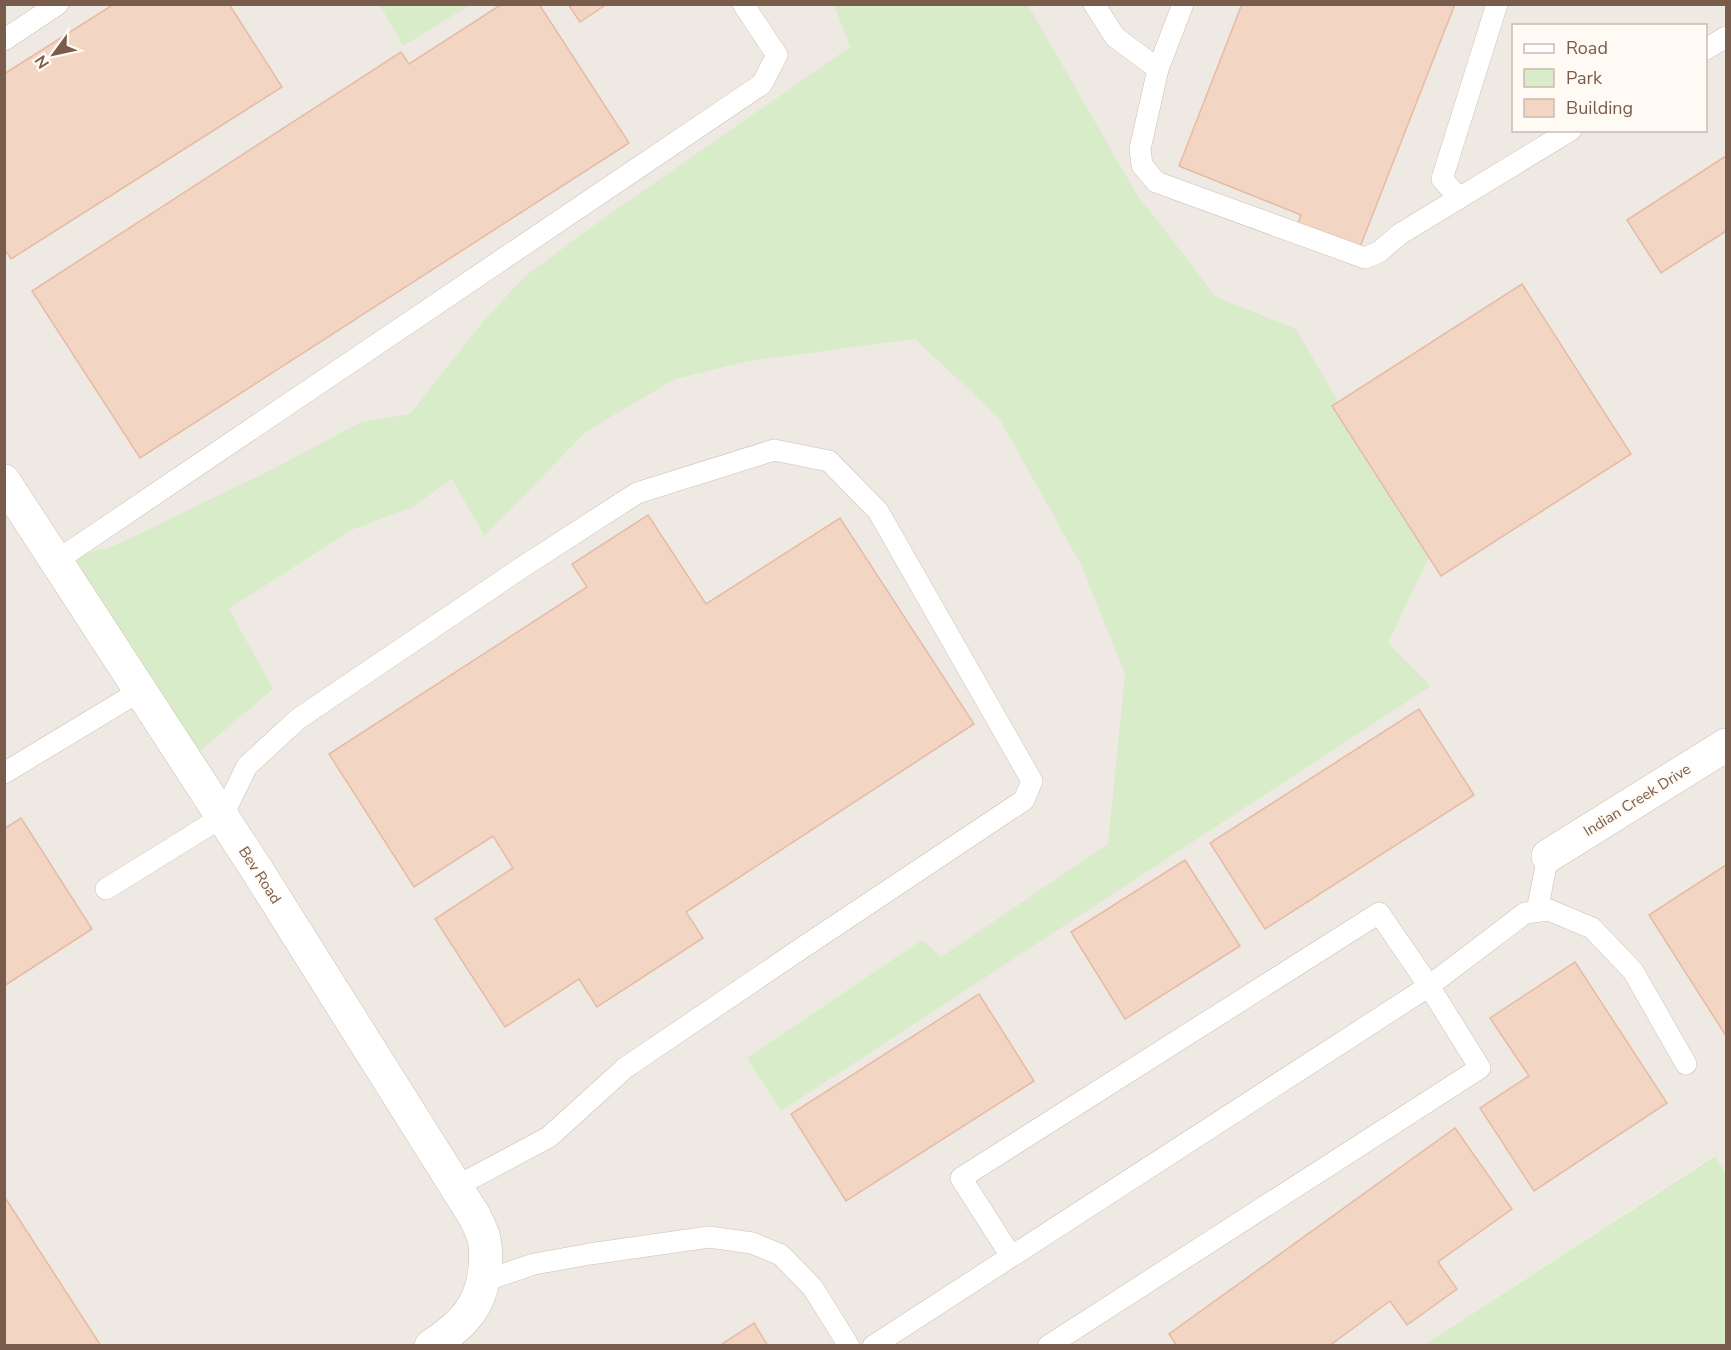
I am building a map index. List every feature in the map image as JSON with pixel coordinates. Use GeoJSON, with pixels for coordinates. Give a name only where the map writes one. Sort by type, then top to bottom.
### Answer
{"type":"FeatureCollection","features":[{"type":"Feature","properties":{"kind":"street","name":"Bev Road"},"geometry":{"type":"LineString","coordinates":[[4,481],[222,817],[475,1217],[484,1239],[486,1255],[484,1281],[470,1314],[431,1346]]}},
{"type":"Feature","properties":{"kind":"street","name":"Indian Creek Drive"},"geometry":{"type":"LineString","coordinates":[[1548,856],[1726,745]]}},
{"type":"Feature","properties":{"kind":"lane"},"geometry":{"type":"LineString","coordinates":[[4,40],[58,4]]}},
{"type":"Feature","properties":{"kind":"lane"},"geometry":{"type":"LineString","coordinates":[[57,561],[762,84],[777,56],[743,4]]}},
{"type":"Feature","properties":{"kind":"lane"},"geometry":{"type":"LineString","coordinates":[[1094,4],[1115,38],[1158,69]]}},
{"type":"Feature","properties":{"kind":"lane"},"geometry":{"type":"LineString","coordinates":[[1183,4],[1158,69],[1140,149],[1142,165],[1156,182],[1365,258],[1378,252],[1400,234],[1568,132]]}},
{"type":"Feature","properties":{"kind":"lane"},"geometry":{"type":"LineString","coordinates":[[1459,198],[1442,179],[1497,4]]}},
{"type":"Feature","properties":{"kind":"lane"},"geometry":{"type":"LineString","coordinates":[[1707,49],[1726,37]]}},
{"type":"Feature","properties":{"kind":"lane"},"geometry":{"type":"LineString","coordinates":[[106,889],[222,817],[247,766],[298,719],[521,568],[637,493],[774,450],[829,460],[878,510],[1032,781],[1024,800],[625,1068],[549,1137],[457,1186]]}},
{"type":"Feature","properties":{"kind":"lane"},"geometry":{"type":"LineString","coordinates":[[4,773],[140,691]]}},
{"type":"Feature","properties":{"kind":"lane"},"geometry":{"type":"LineString","coordinates":[[1537,911],[1548,856]]}},
{"type":"Feature","properties":{"kind":"lane"},"geometry":{"type":"LineString","coordinates":[[873,1346],[1429,986],[1525,913],[1549,910],[1592,928],[1633,971],[1686,1064]]}},
{"type":"Feature","properties":{"kind":"lane"},"geometry":{"type":"LineString","coordinates":[[1011,1256],[962,1178],[1379,913],[1429,986],[1480,1068],[1048,1346]]}},
{"type":"Feature","properties":{"kind":"lane"},"geometry":{"type":"LineString","coordinates":[[484,1281],[534,1264],[677,1241],[709,1237],[752,1244],[781,1255],[813,1288],[849,1346]]}},
{"type":"Feature","properties":{"kind":"shaded area"},"geometry":{"type":"Polygon","coordinates":[[[5,5],[1726,5],[1726,1174],[1714,1156],[1424,1345],[5,1346],[5,5]]]}},
{"type":"Feature","properties":{"kind":"green space"},"geometry":{"type":"Polygon","coordinates":[[[380,5],[470,5],[403,46],[380,5]]]}},
{"type":"Feature","properties":{"kind":"green space"},"geometry":{"type":"Polygon","coordinates":[[[834,5],[1028,5],[1136,193],[1216,297],[1296,329],[1429,557],[1388,643],[1431,686],[781,1111],[747,1058],[922,940],[941,957],[1108,844],[1125,674],[1080,563],[999,418],[915,339],[749,361],[675,379],[587,431],[484,536],[452,479],[413,507],[351,530],[229,609],[273,689],[187,762],[57,561],[114,546],[275,468],[361,422],[410,414],[482,323],[524,277],[601,220],[850,47],[834,5]]]}},
{"type":"Feature","properties":{"kind":"green space"},"geometry":{"type":"Polygon","coordinates":[[[1715,1156],[1726,1174],[1726,1345],[1424,1345],[1715,1156]]]}},
{"type":"Feature","properties":{"kind":"building"},"geometry":{"type":"Polygon","coordinates":[[[114,4],[229,4],[282,87],[11,259],[4,248],[4,74],[114,4]]]}},
{"type":"Feature","properties":{"kind":"building"},"geometry":{"type":"Polygon","coordinates":[[[502,4],[539,4],[629,143],[140,458],[32,291],[401,52],[409,64],[502,4]]]}},
{"type":"Feature","properties":{"kind":"building"},"geometry":{"type":"Polygon","coordinates":[[[568,4],[607,4],[580,22],[568,4]]]}},
{"type":"Feature","properties":{"kind":"building"},"geometry":{"type":"Polygon","coordinates":[[[1242,4],[1455,4],[1360,247],[1298,223],[1301,215],[1179,166],[1242,4]]]}},
{"type":"Feature","properties":{"kind":"building"},"geometry":{"type":"Polygon","coordinates":[[[1726,156],[1726,231],[1661,273],[1627,220],[1726,156]]]}},
{"type":"Feature","properties":{"kind":"building"},"geometry":{"type":"Polygon","coordinates":[[[1522,284],[1631,454],[1441,576],[1332,406],[1522,284]]]}},
{"type":"Feature","properties":{"kind":"building"},"geometry":{"type":"Polygon","coordinates":[[[648,515],[706,604],[840,518],[974,724],[686,912],[703,938],[597,1007],[579,979],[505,1027],[435,919],[513,868],[493,836],[414,887],[329,754],[587,587],[572,564],[648,515]]]}},
{"type":"Feature","properties":{"kind":"building"},"geometry":{"type":"Polygon","coordinates":[[[1419,709],[1474,795],[1265,929],[1210,843],[1419,709]]]}},
{"type":"Feature","properties":{"kind":"building"},"geometry":{"type":"Polygon","coordinates":[[[21,818],[92,929],[4,986],[4,829],[21,818]]]}},
{"type":"Feature","properties":{"kind":"building"},"geometry":{"type":"Polygon","coordinates":[[[1185,860],[1240,946],[1125,1019],[1071,932],[1185,860]]]}},
{"type":"Feature","properties":{"kind":"building"},"geometry":{"type":"Polygon","coordinates":[[[1726,865],[1726,1036],[1649,915],[1726,865]]]}},
{"type":"Feature","properties":{"kind":"building"},"geometry":{"type":"Polygon","coordinates":[[[1575,962],[1667,1103],[1534,1191],[1480,1108],[1529,1076],[1490,1018],[1575,962]]]}},
{"type":"Feature","properties":{"kind":"building"},"geometry":{"type":"Polygon","coordinates":[[[979,994],[1034,1081],[846,1201],[791,1114],[979,994]]]}},
{"type":"Feature","properties":{"kind":"building"},"geometry":{"type":"Polygon","coordinates":[[[1455,1128],[1512,1209],[1438,1262],[1457,1289],[1407,1325],[1390,1301],[1329,1346],[1177,1346],[1169,1334],[1455,1128]]]}},
{"type":"Feature","properties":{"kind":"building"},"geometry":{"type":"Polygon","coordinates":[[[4,1196],[101,1346],[4,1346],[4,1196]]]}},
{"type":"Feature","properties":{"kind":"building"},"geometry":{"type":"Polygon","coordinates":[[[754,1323],[768,1346],[719,1346],[754,1323]]]}}]}
